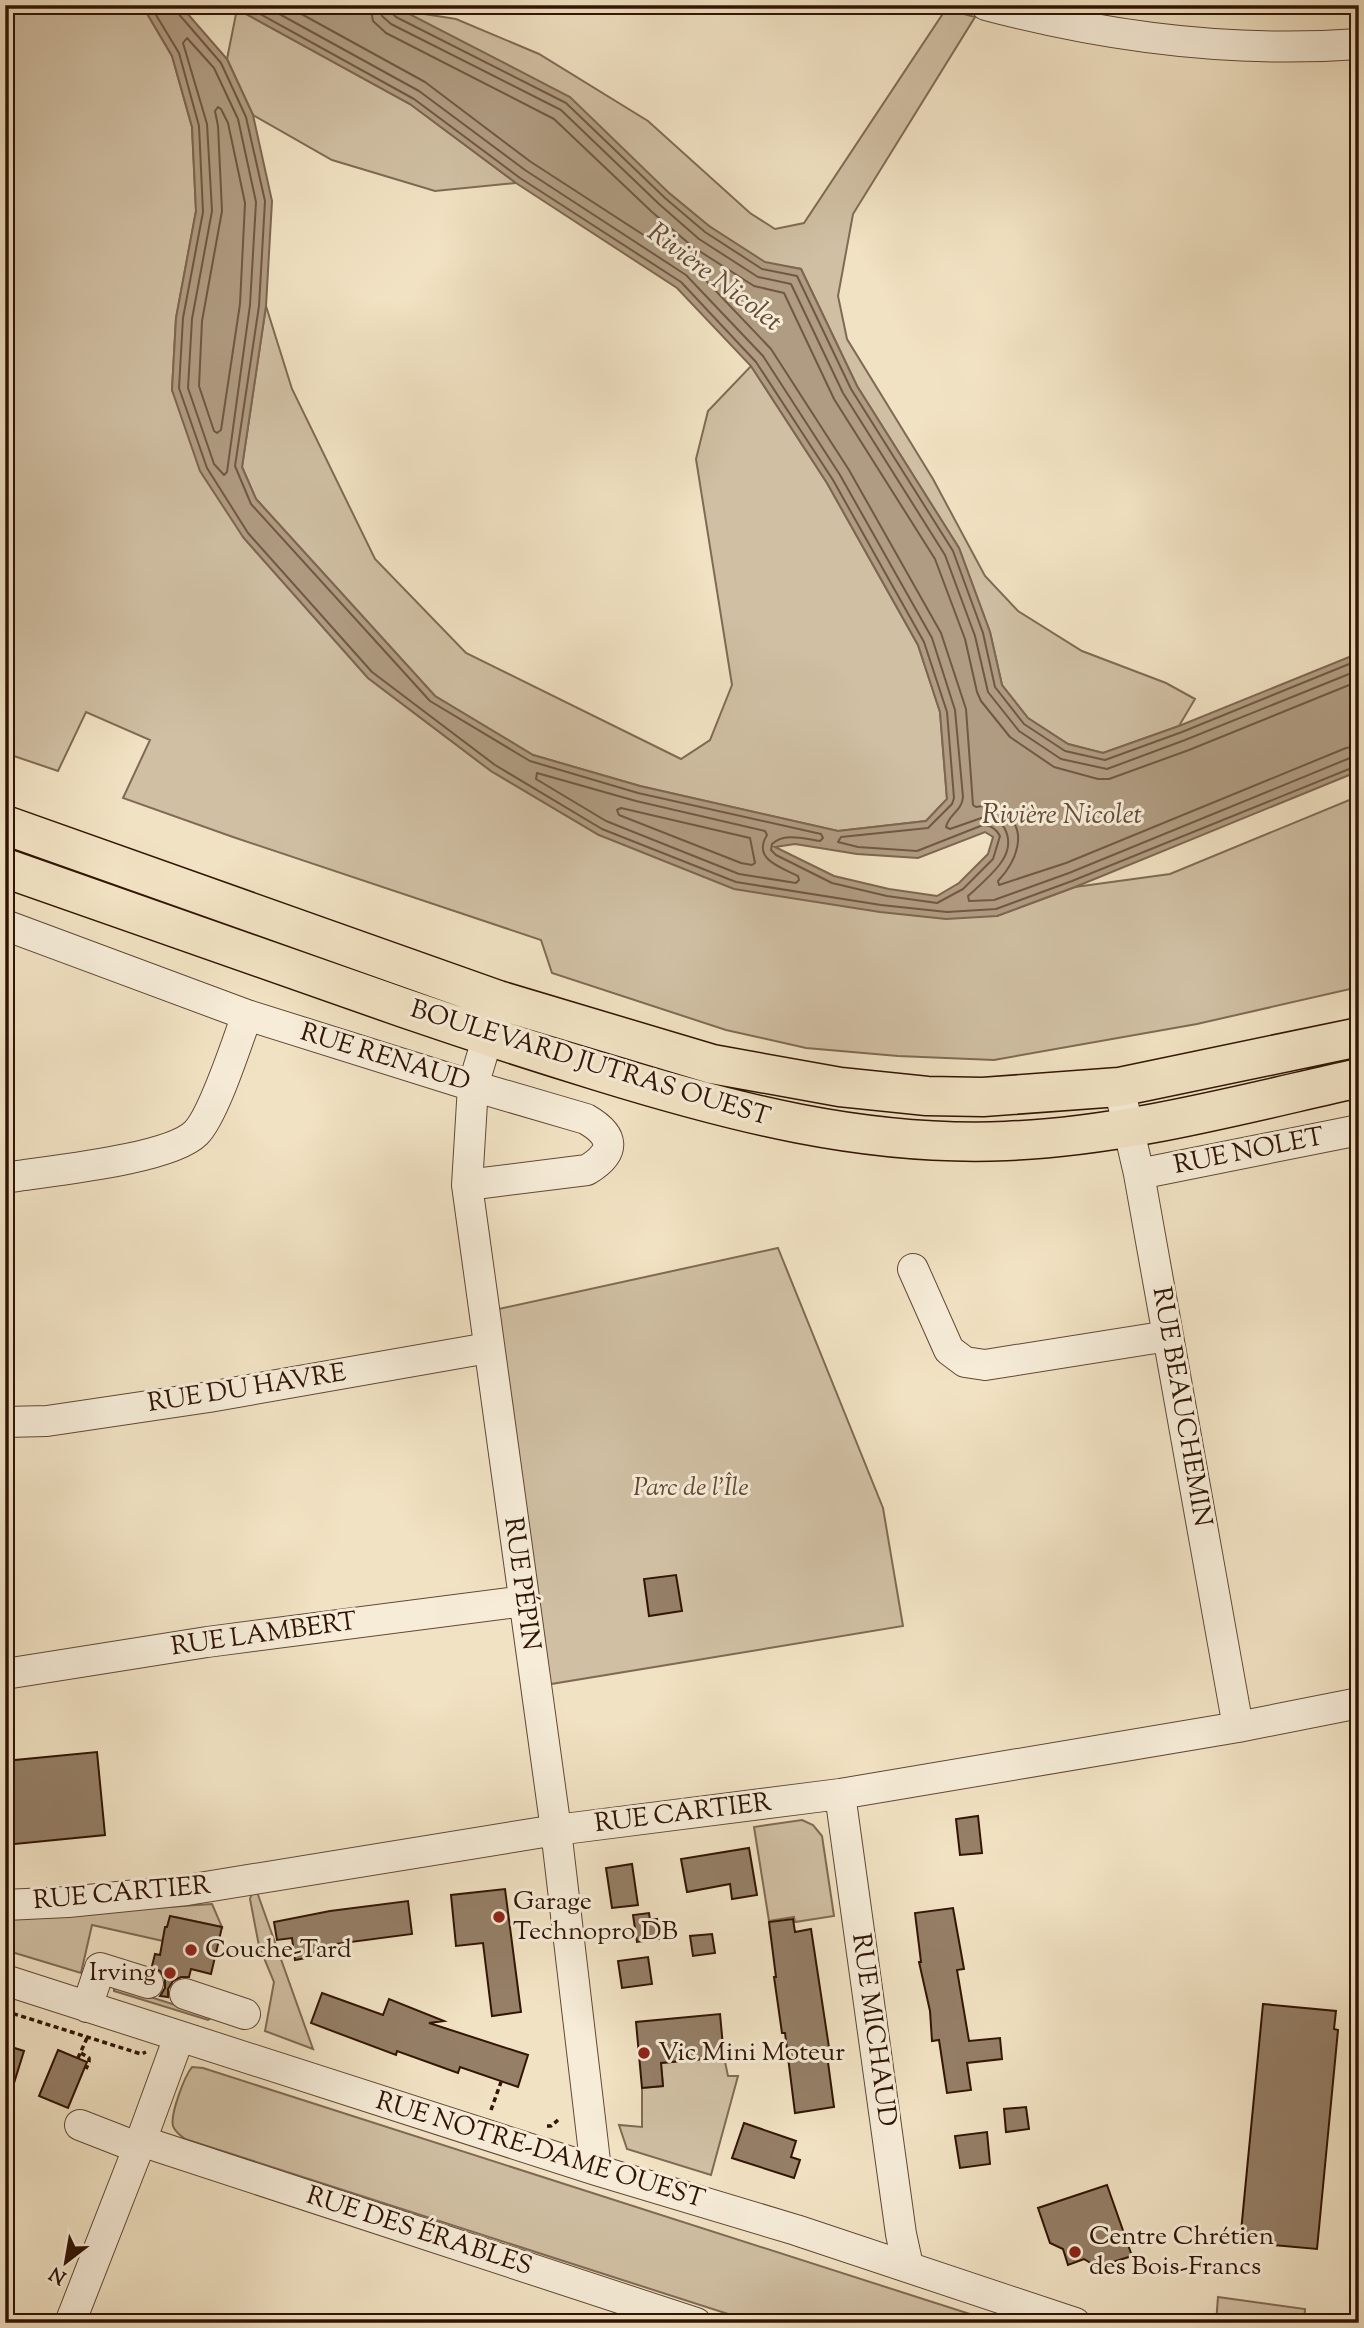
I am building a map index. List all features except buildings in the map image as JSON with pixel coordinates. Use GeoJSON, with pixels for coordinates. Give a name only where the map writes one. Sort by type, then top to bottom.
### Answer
{"type":"FeatureCollection","features":[{"type":"Feature","properties":{"kind":"main road","name":"BOULEVARD JUTRAS OUEST"},"geometry":{"type":"LineString","coordinates":[[5,825],[498,1000],[712,1064],[840,1087],[927,1096],[972,1097],[1119,1087],[1359,1037]]}},
{"type":"Feature","properties":{"kind":"main road","name":"BOULEVARD JUTRAS OUEST"},"geometry":{"type":"LineString","coordinates":[[5,868],[488,1037],[689,1099],[770,1120],[830,1130],[936,1141],[1005,1141],[1129,1129],[1359,1078]]}},
{"type":"Feature","properties":{"kind":"street"},"geometry":{"type":"LineString","coordinates":[[986,5],[1081,26],[1169,39],[1288,48],[1359,44]]}},
{"type":"Feature","properties":{"kind":"street","name":"RUE RENAUD"},"geometry":{"type":"LineString","coordinates":[[5,925],[247,1015],[586,1119],[603,1129],[608,1140],[606,1154],[600,1162],[587,1170],[467,1185]]}},
{"type":"Feature","properties":{"kind":"street","name":"RUE PÉPIN"},"geometry":{"type":"LineString","coordinates":[[498,1000],[473,1086],[467,1185],[556,1830],[596,2170]]}},
{"type":"Feature","properties":{"kind":"street"},"geometry":{"type":"LineString","coordinates":[[5,1178],[164,1151],[196,1133],[209,1113],[247,1015]]}},
{"type":"Feature","properties":{"kind":"street","name":"RUE BEAUCHEMIN"},"geometry":{"type":"LineString","coordinates":[[1119,1087],[1139,1174],[1238,1727]]}},
{"type":"Feature","properties":{"kind":"street","name":"RUE NOLET"},"geometry":{"type":"LineString","coordinates":[[1139,1174],[1359,1130]]}},
{"type":"Feature","properties":{"kind":"street"},"geometry":{"type":"LineString","coordinates":[[913,1269],[949,1350],[965,1362],[985,1365],[1168,1336]]}},
{"type":"Feature","properties":{"kind":"street","name":"RUE DU HAVRE"},"geometry":{"type":"LineString","coordinates":[[5,1422],[47,1421],[209,1397],[488,1348]]}},
{"type":"Feature","properties":{"kind":"street","name":"RUE LAMBERT"},"geometry":{"type":"LineString","coordinates":[[5,1674],[208,1642],[524,1601]]}},
{"type":"Feature","properties":{"kind":"street","name":"RUE CARTIER"},"geometry":{"type":"LineString","coordinates":[[5,1905],[68,1902],[187,1890],[556,1830],[840,1794],[1238,1727],[1359,1703]]}},
{"type":"Feature","properties":{"kind":"street","name":"RUE MICHAUD"},"geometry":{"type":"LineString","coordinates":[[840,1794],[901,2234],[908,2266]]}},
{"type":"Feature","properties":{"kind":"street"},"geometry":{"type":"LineString","coordinates":[[87,2007],[100,1968],[148,1983]]}},
{"type":"Feature","properties":{"kind":"street","name":"RUE NOTRE-DAME OUEST"},"geometry":{"type":"LineString","coordinates":[[5,1980],[596,2170],[908,2266],[1060,2321]]}},
{"type":"Feature","properties":{"kind":"street"},"geometry":{"type":"LineString","coordinates":[[185,1994],[245,2014]]}},
{"type":"Feature","properties":{"kind":"street"},"geometry":{"type":"LineString","coordinates":[[70,2323],[179,2037]]}},
{"type":"Feature","properties":{"kind":"street","name":"RUE DES ÉRABLES"},"geometry":{"type":"LineString","coordinates":[[80,2125],[696,2323]]}},
{"type":"Feature","properties":{"kind":"path"},"geometry":{"type":"LineString","coordinates":[[86,2069],[89,2058],[79,2056],[87,2038]]}},
{"type":"Feature","properties":{"kind":"path"},"geometry":{"type":"LineString","coordinates":[[491,2110],[501,2081]]}},
{"type":"Feature","properties":{"kind":"green space"},"geometry":{"type":"Polygon","coordinates":[[[5,5],[142,5],[172,56],[192,127],[196,211],[176,318],[172,390],[243,537],[368,678],[491,771],[599,835],[997,916],[1075,887],[1170,874],[1359,796],[1359,987],[1197,1024],[994,1060],[898,1056],[806,1048],[726,1030],[552,973],[541,940],[123,798],[150,740],[86,712],[58,771],[5,753],[5,137],[11,126],[5,120],[5,5]]]}},
{"type":"Feature","properties":{"kind":"green space"},"geometry":{"type":"Polygon","coordinates":[[[237,9],[410,104],[516,183],[435,191],[332,160],[253,115],[227,59],[237,9]]]}},
{"type":"Feature","properties":{"kind":"green space"},"geometry":{"type":"Polygon","coordinates":[[[946,9],[975,17],[853,214],[838,296],[847,339],[933,479],[985,576],[1018,611],[1082,651],[1166,683],[1195,699],[1179,726],[1103,753],[1068,744],[1028,718],[1002,685],[990,632],[959,548],[857,386],[801,269],[765,263],[709,226],[669,193],[399,10],[456,19],[539,54],[648,121],[750,213],[775,229],[804,223],[946,9]]]}},
{"type":"Feature","properties":{"kind":"green space"},"geometry":{"type":"Polygon","coordinates":[[[266,306],[292,389],[375,559],[466,653],[681,759],[710,740],[732,685],[696,459],[708,411],[751,366],[827,483],[918,645],[940,712],[947,799],[926,821],[838,831],[640,786],[533,755],[435,696],[256,499],[242,467],[266,306]]]}},
{"type":"Feature","properties":{"kind":"green space","name":"Parc de l'Île"},"geometry":{"type":"Polygon","coordinates":[[[778,1248],[883,1508],[903,1626],[545,1685],[494,1310],[778,1248]]]}},
{"type":"Feature","properties":{"kind":"green space"},"geometry":{"type":"Polygon","coordinates":[[[802,1820],[813,1825],[822,1836],[834,1916],[795,1922],[794,1917],[769,1921],[754,1827],[802,1820]]]}},
{"type":"Feature","properties":{"kind":"green space"},"geometry":{"type":"Polygon","coordinates":[[[257,1892],[313,2049],[265,2031],[274,1982],[259,1946],[250,1899],[252,1893],[257,1892]]]}},
{"type":"Feature","properties":{"kind":"green space"},"geometry":{"type":"Polygon","coordinates":[[[212,1904],[222,1927],[170,1918],[163,1941],[92,1925],[81,1973],[5,1950],[5,1918],[212,1904]]]}},
{"type":"Feature","properties":{"kind":"green space"},"geometry":{"type":"Polygon","coordinates":[[[116,1986],[211,2018],[208,2020],[114,1991],[116,1986]]]}},
{"type":"Feature","properties":{"kind":"green space"},"geometry":{"type":"Polygon","coordinates":[[[724,2057],[728,2076],[738,2076],[711,2175],[627,2149],[619,2125],[642,2127],[642,2088],[663,2086],[661,2063],[724,2057]]]}},
{"type":"Feature","properties":{"kind":"green space"},"geometry":{"type":"Polygon","coordinates":[[[192,2067],[203,2068],[998,2323],[756,2323],[185,2139],[175,2130],[173,2121],[178,2096],[192,2067]]]}},
{"type":"Feature","properties":{"kind":"green space"},"geometry":{"type":"Polygon","coordinates":[[[1218,2297],[1305,2309],[1304,2323],[1216,2323],[1218,2297]]]}},
{"type":"Feature","properties":{"kind":"water","name":"Rivière Nicolet"},"geometry":{"type":"Polygon","coordinates":[[[142,5],[180,5],[227,59],[253,115],[272,201],[266,306],[242,467],[256,499],[435,696],[533,755],[640,786],[838,831],[926,821],[947,799],[940,712],[918,645],[827,483],[751,366],[677,288],[516,183],[410,104],[234,5],[392,5],[570,97],[669,193],[709,226],[765,262],[801,269],[857,386],[959,548],[990,632],[1002,685],[1028,718],[1068,744],[1103,753],[1179,726],[1359,653],[1359,771],[997,916],[946,919],[880,912],[734,889],[599,835],[491,771],[368,678],[243,537],[200,471],[172,390],[176,318],[196,211],[192,127],[172,56],[142,5]],[[985,832],[918,858],[857,854],[795,844],[775,847],[834,876],[889,889],[937,896],[959,883],[988,854],[993,837],[985,832]]]}},
{"type":"Feature","properties":{"kind":"place","name":"Garage Technopro DB"},"geometry":{"type":"Point","coordinates":[499,1917]}},
{"type":"Feature","properties":{"kind":"place","name":"Couche-Tard"},"geometry":{"type":"Point","coordinates":[191,1950]}},
{"type":"Feature","properties":{"kind":"place","name":"Irving"},"geometry":{"type":"Point","coordinates":[170,1973]}},
{"type":"Feature","properties":{"kind":"place","name":"Vic Mini Moteur"},"geometry":{"type":"Point","coordinates":[644,2053]}},
{"type":"Feature","properties":{"kind":"place","name":"Centre Chrétien des Bois-Francs"},"geometry":{"type":"Point","coordinates":[1075,2252]}}]}
